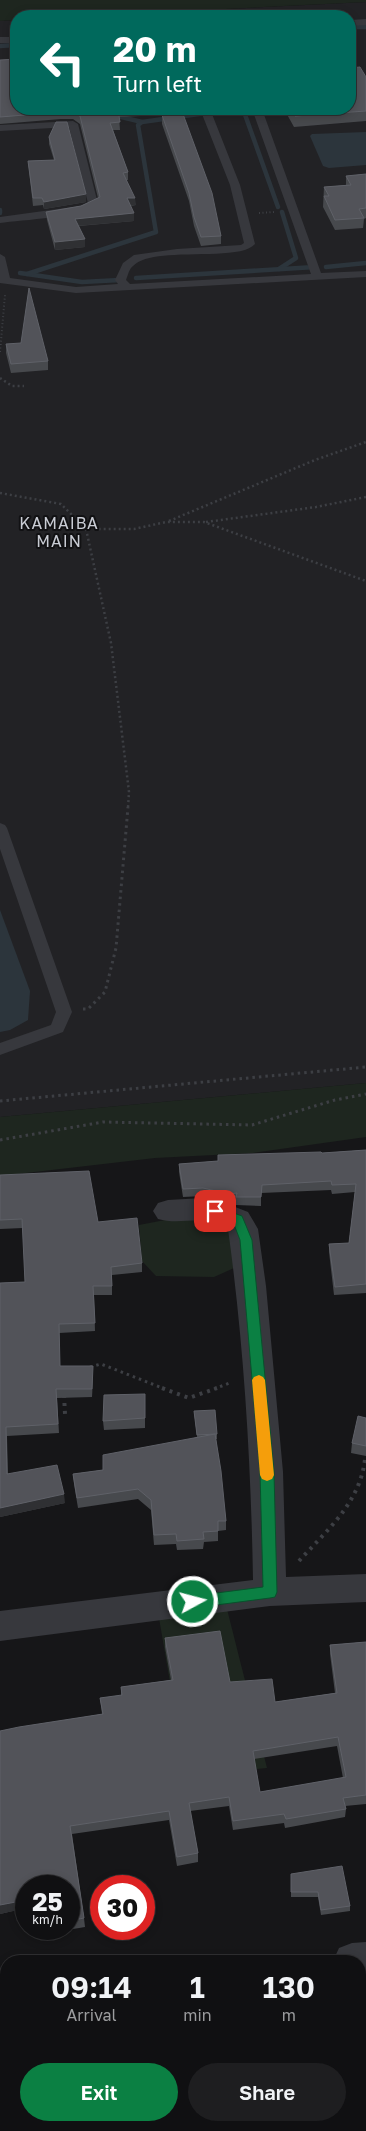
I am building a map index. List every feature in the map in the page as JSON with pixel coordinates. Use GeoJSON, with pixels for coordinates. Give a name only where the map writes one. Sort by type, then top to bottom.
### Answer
{"type":"FeatureCollection","features":[{"type":"Feature","properties":{"kind":"street"},"geometry":{"type":"LineString","coordinates":[[168,1211],[202,1209],[215,1211],[238,1220],[243,1229],[252,1286],[267,1472],[270,1592]]}},
{"type":"Feature","properties":{"kind":"street"},"geometry":{"type":"LineString","coordinates":[[0,1626],[270,1592],[366,1588]]}},
{"type":"Feature","properties":{"kind":"lane"},"geometry":{"type":"LineString","coordinates":[[127,287],[120,280],[122,274],[127,265],[138,257],[177,252],[244,248],[250,244],[235,185],[207,115]]}},
{"type":"Feature","properties":{"kind":"lane"},"geometry":{"type":"LineString","coordinates":[[259,115],[317,277]]}},
{"type":"Feature","properties":{"kind":"lane"},"geometry":{"type":"LineString","coordinates":[[0,128],[72,124],[93,204],[82,209],[0,220]]}},
{"type":"Feature","properties":{"kind":"lane"},"geometry":{"type":"LineString","coordinates":[[0,257],[3,281],[76,290],[366,274]]}},
{"type":"Feature","properties":{"kind":"lane"},"geometry":{"type":"LineString","coordinates":[[0,828],[64,1012],[57,1028],[42,1035],[0,1048]]}},
{"type":"Feature","properties":{"kind":"path"},"geometry":{"type":"LineString","coordinates":[[243,221],[294,211]]}},
{"type":"Feature","properties":{"kind":"path"},"geometry":{"type":"LineString","coordinates":[[0,352],[3,281]]}},
{"type":"Feature","properties":{"kind":"path"},"geometry":{"type":"LineString","coordinates":[[0,378],[12,386],[24,386]]}},
{"type":"Feature","properties":{"kind":"path"},"geometry":{"type":"LineString","coordinates":[[86,529],[134,529],[166,522],[315,460],[366,442]]}},
{"type":"Feature","properties":{"kind":"path"},"geometry":{"type":"LineString","coordinates":[[0,494],[61,504],[86,529],[110,643],[130,792],[116,948],[106,992],[88,1008],[64,1012]]}},
{"type":"Feature","properties":{"kind":"path"},"geometry":{"type":"LineString","coordinates":[[166,522],[204,522],[316,507],[366,497]]}},
{"type":"Feature","properties":{"kind":"path"},"geometry":{"type":"LineString","coordinates":[[204,522],[366,581]]}},
{"type":"Feature","properties":{"kind":"path"},"geometry":{"type":"LineString","coordinates":[[0,1101],[366,1067]]}},
{"type":"Feature","properties":{"kind":"path"},"geometry":{"type":"LineString","coordinates":[[0,1140],[103,1122],[252,1125],[335,1100],[366,1094]]}},
{"type":"Feature","properties":{"kind":"path"},"geometry":{"type":"LineString","coordinates":[[84,1368],[101,1364],[189,1398],[224,1384],[258,1376]]}},
{"type":"Feature","properties":{"kind":"path"},"geometry":{"type":"LineString","coordinates":[[64,1387],[65,1414]]}},
{"type":"Feature","properties":{"kind":"path"},"geometry":{"type":"LineString","coordinates":[[270,1592],[347,1508],[363,1477],[365,1459]]}},
{"type":"Feature","properties":{"kind":"shaded area"},"geometry":{"type":"Polygon","coordinates":[[[0,0],[366,0],[366,2],[206,10],[10,10],[10,20],[0,21],[0,0]]]}},
{"type":"Feature","properties":{"kind":"shaded area"},"geometry":{"type":"Polygon","coordinates":[[[366,2],[366,1083],[0,1117],[0,21],[10,20],[10,115],[356,115],[356,10],[206,10],[366,2]]]}},
{"type":"Feature","properties":{"kind":"shaded area"},"geometry":{"type":"Polygon","coordinates":[[[366,132],[366,165],[329,168],[323,166],[310,136],[312,134],[366,132]]]}},
{"type":"Feature","properties":{"kind":"shaded area"},"geometry":{"type":"Polygon","coordinates":[[[0,910],[30,991],[28,1020],[10,1030],[0,1032],[0,910]]]}},
{"type":"Feature","properties":{"kind":"shaded area"},"geometry":{"type":"Polygon","coordinates":[[[366,1083],[366,1137],[253,1153],[155,1158],[0,1176],[0,1117],[366,1083]]]}},
{"type":"Feature","properties":{"kind":"shaded area"},"geometry":{"type":"Polygon","coordinates":[[[191,1215],[216,1220],[236,1234],[243,1264],[214,1277],[156,1276],[142,1261],[139,1225],[191,1215]]]}},
{"type":"Feature","properties":{"kind":"shaded area"},"geometry":{"type":"Polygon","coordinates":[[[227,1609],[267,1768],[186,1776],[159,1618],[227,1609]]]}},
{"type":"Feature","properties":{"kind":"building"},"geometry":{"type":"Polygon","coordinates":[[[10,59],[10,115],[24,115],[0,117],[0,60],[10,59]]]}},
{"type":"Feature","properties":{"kind":"building"},"geometry":{"type":"Polygon","coordinates":[[[356,67],[360,67],[366,77],[366,111],[356,112],[356,67]]]}},
{"type":"Feature","properties":{"kind":"building"},"geometry":{"type":"Polygon","coordinates":[[[78,115],[119,115],[120,122],[110,123],[128,172],[123,173],[135,198],[127,198],[134,213],[75,219],[85,239],[55,242],[46,212],[81,206],[100,197],[78,115]]]}},
{"type":"Feature","properties":{"kind":"building"},"geometry":{"type":"Polygon","coordinates":[[[162,115],[183,115],[212,193],[221,236],[201,237],[189,193],[162,115]]]}},
{"type":"Feature","properties":{"kind":"building"},"geometry":{"type":"Polygon","coordinates":[[[56,122],[67,122],[86,194],[44,202],[42,198],[33,198],[28,161],[55,160],[49,137],[56,122]]]}},
{"type":"Feature","properties":{"kind":"building"},"geometry":{"type":"Polygon","coordinates":[[[366,174],[366,208],[359,209],[364,218],[335,220],[324,196],[329,196],[324,187],[351,185],[346,176],[366,174]]]}},
{"type":"Feature","properties":{"kind":"building"},"geometry":{"type":"Polygon","coordinates":[[[29,288],[48,361],[11,364],[6,344],[21,343],[29,288]]]}},
{"type":"Feature","properties":{"kind":"building"},"geometry":{"type":"Polygon","coordinates":[[[366,1150],[366,1284],[335,1287],[329,1244],[349,1243],[356,1184],[332,1185],[331,1181],[262,1185],[261,1197],[236,1197],[237,1193],[229,1194],[203,1188],[183,1189],[179,1164],[218,1161],[218,1155],[322,1153],[366,1150]]]}},
{"type":"Feature","properties":{"kind":"building"},"geometry":{"type":"Polygon","coordinates":[[[89,1171],[98,1222],[137,1218],[142,1263],[111,1267],[112,1286],[93,1286],[95,1323],[59,1324],[60,1366],[93,1366],[92,1389],[56,1389],[58,1424],[6,1427],[7,1474],[57,1465],[64,1494],[0,1508],[0,1283],[25,1282],[22,1219],[0,1220],[0,1175],[89,1171]]]}},
{"type":"Feature","properties":{"kind":"building"},"geometry":{"type":"Polygon","coordinates":[[[145,1394],[145,1418],[103,1421],[104,1395],[145,1394]]]}},
{"type":"Feature","properties":{"kind":"building"},"geometry":{"type":"Polygon","coordinates":[[[215,1410],[217,1434],[197,1435],[194,1411],[215,1410]]]}},
{"type":"Feature","properties":{"kind":"building"},"geometry":{"type":"Polygon","coordinates":[[[358,1416],[366,1418],[366,1446],[352,1443],[358,1416]]]}},
{"type":"Feature","properties":{"kind":"building"},"geometry":{"type":"Polygon","coordinates":[[[215,1434],[226,1521],[218,1521],[218,1531],[203,1532],[204,1539],[177,1541],[176,1534],[154,1535],[151,1500],[138,1489],[77,1498],[73,1474],[103,1470],[103,1455],[215,1434]]]}},
{"type":"Feature","properties":{"kind":"building"},"geometry":{"type":"Polygon","coordinates":[[[220,1631],[230,1682],[272,1679],[275,1702],[337,1693],[330,1645],[366,1642],[366,1795],[343,1798],[346,1809],[286,1819],[284,1814],[233,1821],[229,1797],[189,1803],[198,1853],[177,1857],[169,1811],[70,1826],[77,1875],[15,1875],[15,1902],[0,1905],[0,1731],[103,1714],[100,1698],[122,1695],[121,1687],[173,1680],[165,1638],[220,1631]],[[338,1737],[253,1751],[260,1792],[346,1777],[338,1737]]]}},
{"type":"Feature","properties":{"kind":"building"},"geometry":{"type":"Polygon","coordinates":[[[342,1866],[350,1906],[321,1910],[318,1892],[291,1892],[291,1874],[342,1866]]]}},
{"type":"Feature","properties":{"kind":"building"},"geometry":{"type":"Polygon","coordinates":[[[80,1892],[84,1918],[80,1919],[80,1892]]]}},
{"type":"Feature","properties":{"kind":"waterway"},"geometry":{"type":"LineString","coordinates":[[356,27],[366,27]]}},
{"type":"Feature","properties":{"kind":"waterway"},"geometry":{"type":"LineString","coordinates":[[0,46],[10,45]]}},
{"type":"Feature","properties":{"kind":"waterway"},"geometry":{"type":"LineString","coordinates":[[113,115],[142,122]]}},
{"type":"Feature","properties":{"kind":"waterway"},"geometry":{"type":"LineString","coordinates":[[142,122],[192,115]]}},
{"type":"Feature","properties":{"kind":"waterway"},"geometry":{"type":"LineString","coordinates":[[245,115],[278,207]]}},
{"type":"Feature","properties":{"kind":"waterway"},"geometry":{"type":"LineString","coordinates":[[27,274],[156,232],[138,125],[142,122]]}},
{"type":"Feature","properties":{"kind":"waterway"},"geometry":{"type":"LineString","coordinates":[[279,269],[296,258],[282,212]]}},
{"type":"Feature","properties":{"kind":"waterway"},"geometry":{"type":"LineString","coordinates":[[326,267],[366,263]]}},
{"type":"Feature","properties":{"kind":"waterway"},"geometry":{"type":"LineString","coordinates":[[136,278],[315,267]]}},
{"type":"Feature","properties":{"kind":"waterway"},"geometry":{"type":"LineString","coordinates":[[20,273],[82,282],[120,280]]}},
{"type":"Feature","properties":{"kind":"slow traffic"},"geometry":{"type":"LineString","coordinates":[[259,1380],[267,1475]]}},
{"type":"Feature","properties":{"kind":"district","name":"KAMAIBA MAIN"},"geometry":{"type":"Point","coordinates":[59,532]}},
{"type":"Feature","properties":{"kind":"route"},"geometry":{"type":"LineString","coordinates":[[193,1602],[270,1592],[267,1472],[254,1336],[252,1286],[246,1240],[238,1220],[215,1211]]}}]}
